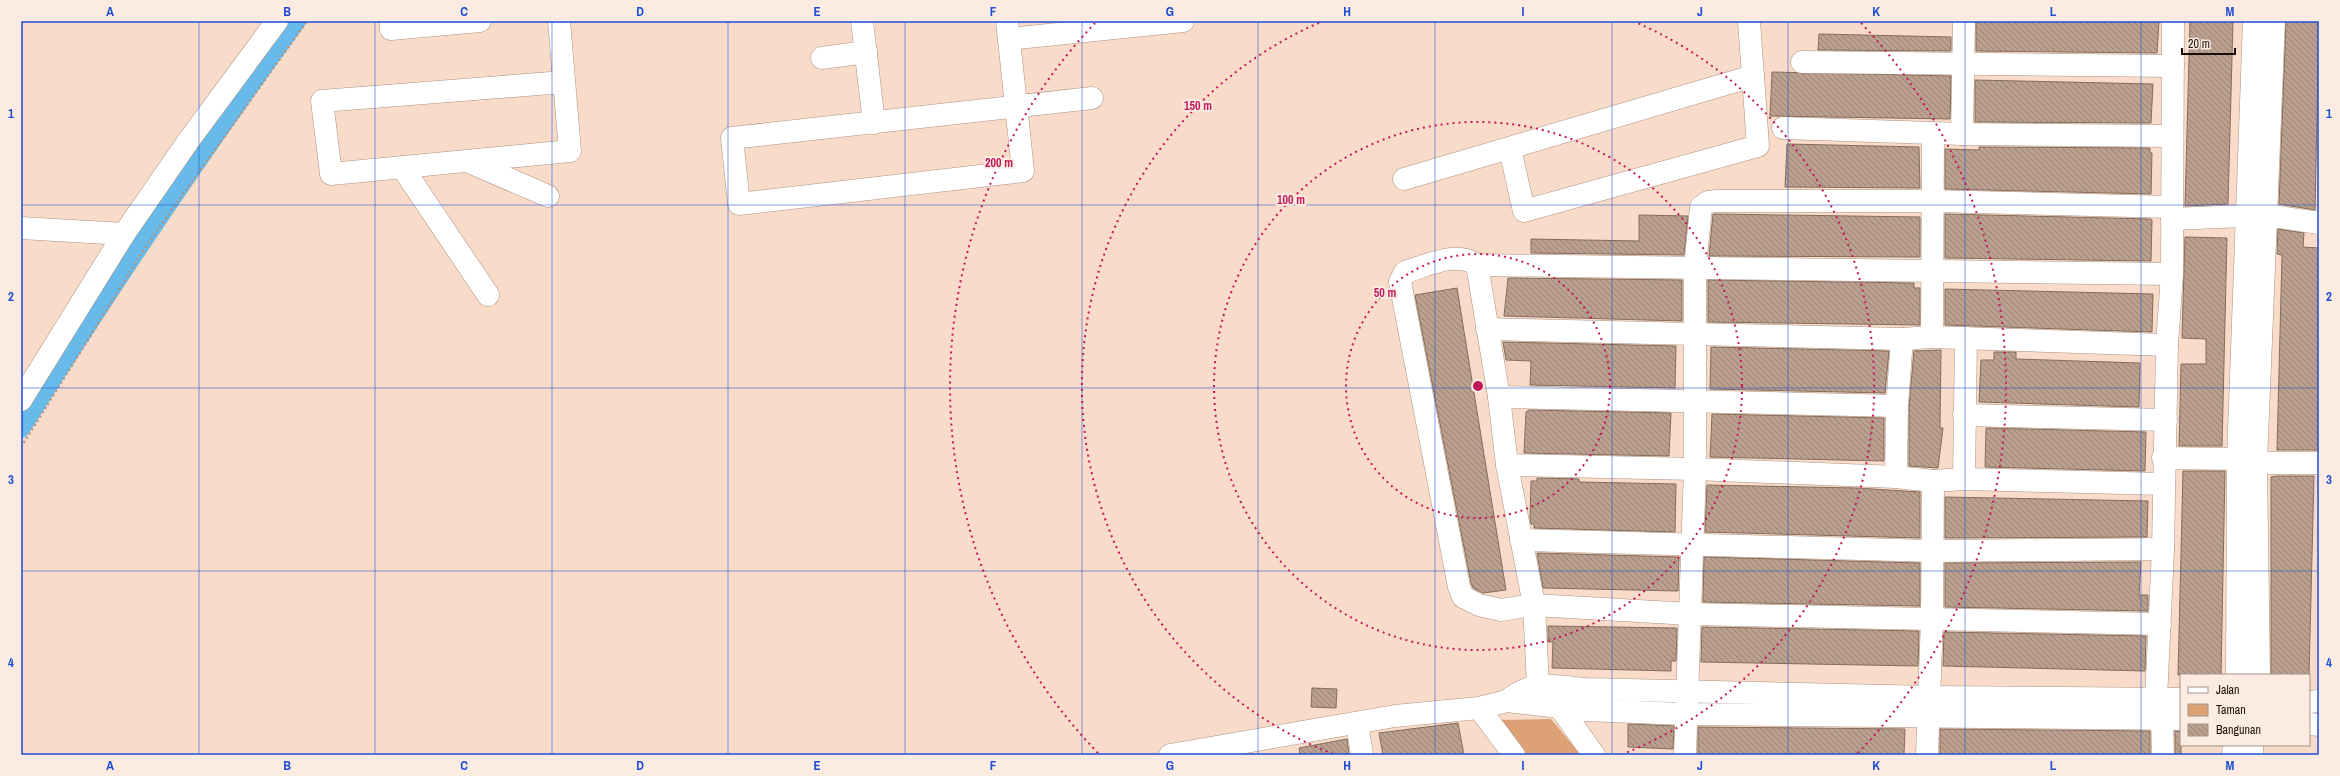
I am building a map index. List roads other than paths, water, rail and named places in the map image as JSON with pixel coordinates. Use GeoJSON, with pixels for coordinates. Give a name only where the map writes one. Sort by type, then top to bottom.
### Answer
{"type":"FeatureCollection","features":[{"type":"Feature","properties":{"kind":"street"},"geometry":{"type":"LineString","coordinates":[[21,400],[27,382],[124,234],[189,140],[277,21]]}},
{"type":"Feature","properties":{"kind":"street"},"geometry":{"type":"LineString","coordinates":[[391,21],[391,29],[480,21]]}},
{"type":"Feature","properties":{"kind":"street"},"geometry":{"type":"LineString","coordinates":[[559,21],[570,151],[331,174],[322,101],[564,82]]}},
{"type":"Feature","properties":{"kind":"street"},"geometry":{"type":"LineString","coordinates":[[862,21],[874,123]]}},
{"type":"Feature","properties":{"kind":"street"},"geometry":{"type":"LineString","coordinates":[[1092,98],[1016,107],[874,123],[732,138],[739,204],[1023,171],[1016,107],[1008,30],[1183,21]]}},
{"type":"Feature","properties":{"kind":"street"},"geometry":{"type":"LineString","coordinates":[[1510,149],[1524,211],[1758,146],[1750,21]]}},
{"type":"Feature","properties":{"kind":"street"},"geometry":{"type":"LineString","coordinates":[[1962,134],[1964,21]]}},
{"type":"Feature","properties":{"kind":"street"},"geometry":{"type":"LineString","coordinates":[[2172,720],[2156,699],[2163,549],[2163,458],[2166,420],[2167,345],[2172,274],[2173,21]]}},
{"type":"Feature","properties":{"kind":"street"},"geometry":{"type":"LineString","coordinates":[[2254,21],[2257,215]]}},
{"type":"Feature","properties":{"kind":"street"},"geometry":{"type":"LineString","coordinates":[[2237,674],[2257,215],[2274,21]]}},
{"type":"Feature","properties":{"kind":"street"},"geometry":{"type":"LineString","coordinates":[[822,58],[866,52]]}},
{"type":"Feature","properties":{"kind":"street"},"geometry":{"type":"LineString","coordinates":[[1802,62],[2173,66]]}},
{"type":"Feature","properties":{"kind":"street"},"geometry":{"type":"LineString","coordinates":[[1404,179],[1510,149],[1753,76]]}},
{"type":"Feature","properties":{"kind":"street"},"geometry":{"type":"LineString","coordinates":[[1783,128],[1962,134],[2172,136]]}},
{"type":"Feature","properties":{"kind":"street"},"geometry":{"type":"LineString","coordinates":[[1932,337],[1933,133]]}},
{"type":"Feature","properties":{"kind":"street"},"geometry":{"type":"LineString","coordinates":[[466,161],[548,196]]}},
{"type":"Feature","properties":{"kind":"street"},"geometry":{"type":"LineString","coordinates":[[402,167],[488,295]]}},
{"type":"Feature","properties":{"kind":"street"},"geometry":{"type":"LineString","coordinates":[[1685,755],[1685,714],[1695,469],[1694,402],[1696,267],[1701,207],[1708,202],[1932,201],[2172,213],[2257,215],[2319,223]]}},
{"type":"Feature","properties":{"kind":"street"},"geometry":{"type":"LineString","coordinates":[[21,228],[124,234]]}},
{"type":"Feature","properties":{"kind":"street"},"geometry":{"type":"LineString","coordinates":[[2160,624],[1690,614],[1534,605],[1501,610],[1479,605],[1461,595],[1400,282],[1405,272],[1457,258],[1469,260],[1477,265],[2172,274]]}},
{"type":"Feature","properties":{"kind":"street"},"geometry":{"type":"LineString","coordinates":[[1477,265],[1499,397],[1506,465],[1534,605],[1547,699]]}},
{"type":"Feature","properties":{"kind":"street"},"geometry":{"type":"LineString","coordinates":[[1487,329],[1902,339],[1932,337],[2167,345]]}},
{"type":"Feature","properties":{"kind":"street"},"geometry":{"type":"LineString","coordinates":[[1964,479],[1966,338]]}},
{"type":"Feature","properties":{"kind":"street"},"geometry":{"type":"LineString","coordinates":[[1896,477],[1897,406],[1902,339]]}},
{"type":"Feature","properties":{"kind":"street"},"geometry":{"type":"LineString","coordinates":[[1499,397],[1897,406]]}},
{"type":"Feature","properties":{"kind":"street"},"geometry":{"type":"LineString","coordinates":[[1964,415],[2166,420]]}},
{"type":"Feature","properties":{"kind":"street"},"geometry":{"type":"LineString","coordinates":[[2163,458],[2319,463]]}},
{"type":"Feature","properties":{"kind":"street"},"geometry":{"type":"LineString","coordinates":[[2247,461],[2259,674]]}},
{"type":"Feature","properties":{"kind":"street"},"geometry":{"type":"LineString","coordinates":[[1506,465],[1695,469],[1896,477],[1933,481],[1964,479],[2163,484]]}},
{"type":"Feature","properties":{"kind":"street"},"geometry":{"type":"LineString","coordinates":[[1927,755],[1932,618],[1933,481]]}},
{"type":"Feature","properties":{"kind":"street"},"geometry":{"type":"LineString","coordinates":[[1520,540],[1933,551],[2163,549]]}},
{"type":"Feature","properties":{"kind":"street"},"geometry":{"type":"LineString","coordinates":[[1170,755],[1395,716],[1479,708],[1507,701],[1525,688],[1547,699],[1594,755]]}},
{"type":"Feature","properties":{"kind":"street"},"geometry":{"type":"LineString","coordinates":[[1547,699],[1584,699],[1687,691],[1929,708],[2172,720]]}},
{"type":"Feature","properties":{"kind":"street"},"geometry":{"type":"LineString","coordinates":[[1547,699],[1584,699],[1685,714],[1929,708],[2180,699]]}},
{"type":"Feature","properties":{"kind":"street"},"geometry":{"type":"LineString","coordinates":[[1479,708],[1514,755]]}},
{"type":"Feature","properties":{"kind":"street"},"geometry":{"type":"LineString","coordinates":[[2163,755],[2172,720]]}},
{"type":"Feature","properties":{"kind":"street"},"geometry":{"type":"LineString","coordinates":[[1357,723],[1362,755]]}},
{"type":"Feature","properties":{"kind":"waterway"},"geometry":{"type":"LineString","coordinates":[[21,429],[156,223],[225,121],[297,21]]}}]}
